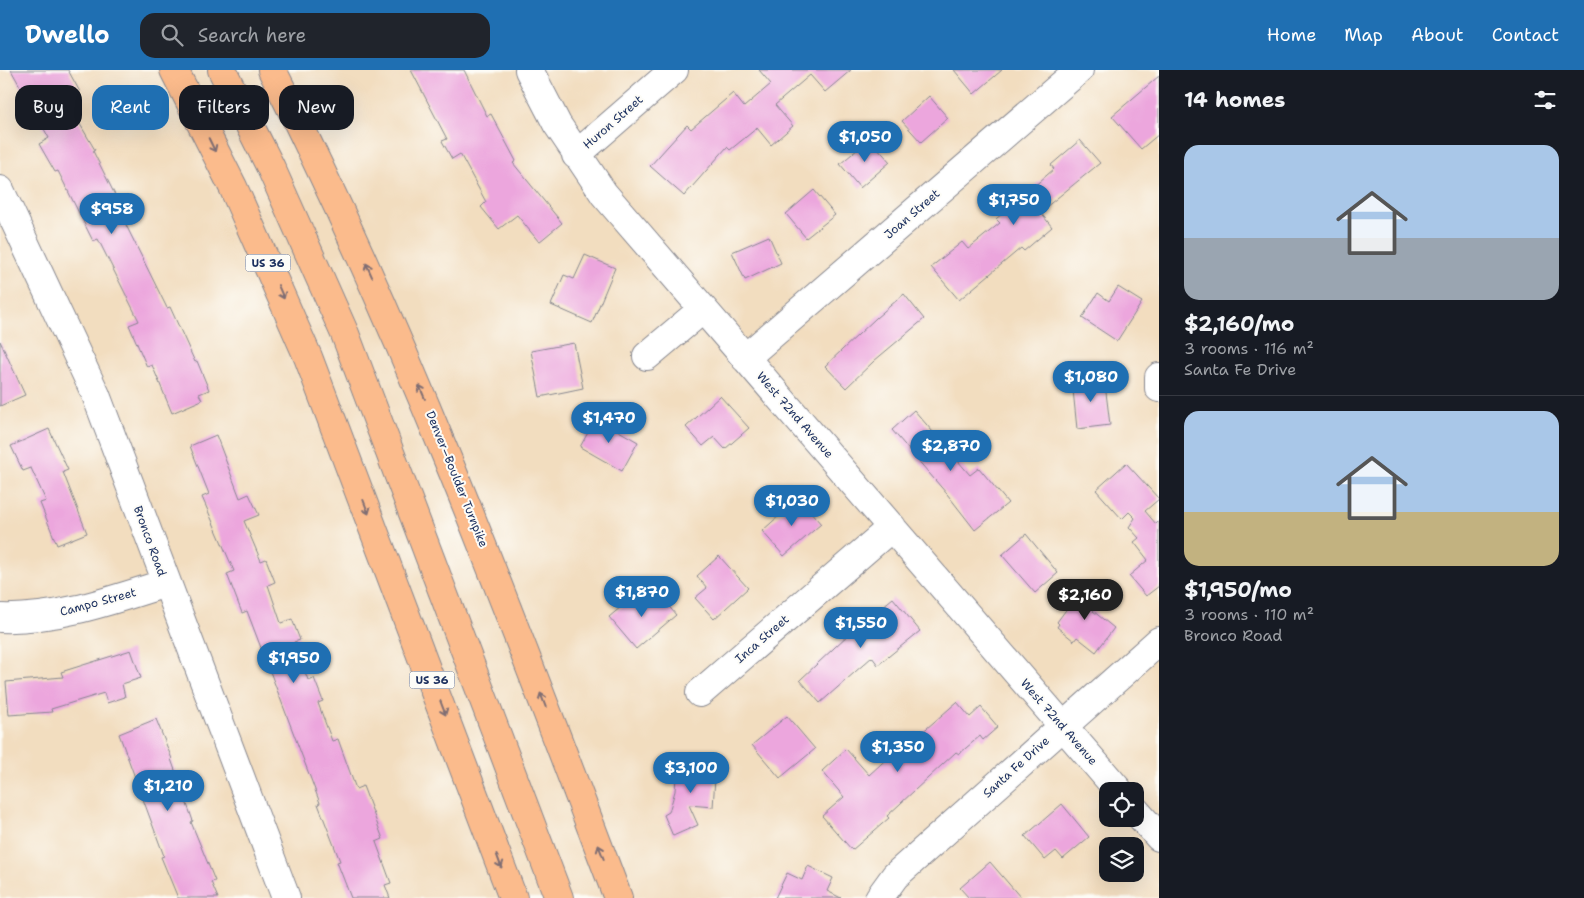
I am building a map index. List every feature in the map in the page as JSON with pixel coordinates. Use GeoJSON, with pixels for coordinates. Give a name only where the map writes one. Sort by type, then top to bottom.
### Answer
{"type":"FeatureCollection","features":[{"type":"Feature","properties":{"kind":"highway","name":"US 36"},"geometry":{"type":"LineString","coordinates":[[174,70],[233,187],[308,357],[513,898]]}},
{"type":"Feature","properties":{"kind":"highway"},"geometry":{"type":"LineString","coordinates":[[222,70],[271,168],[345,334],[558,898]]}},
{"type":"Feature","properties":{"kind":"highway","name":"Denver–Boulder Turnpike"},"geometry":{"type":"LineString","coordinates":[[272,70],[341,208],[425,400],[490,561],[618,898]]}},
{"type":"Feature","properties":{"kind":"street","name":"West 72nd Avenue"},"geometry":{"type":"LineString","coordinates":[[529,70],[576,155],[604,194],[1111,782]]}},
{"type":"Feature","properties":{"kind":"street","name":"Huron Street"},"geometry":{"type":"LineString","coordinates":[[576,155],[674,70]]}},
{"type":"Feature","properties":{"kind":"street","name":"Joan Street"},"geometry":{"type":"LineString","coordinates":[[745,358],[1079,70]]}},
{"type":"Feature","properties":{"kind":"street","name":"Bronco Road"},"geometry":{"type":"LineString","coordinates":[[0,191],[96,395],[286,898]]}},
{"type":"Feature","properties":{"kind":"street"},"geometry":{"type":"LineString","coordinates":[[647,356],[703,309]]}},
{"type":"Feature","properties":{"kind":"street"},"geometry":{"type":"LineString","coordinates":[[1159,377],[1159,388]]}},
{"type":"Feature","properties":{"kind":"street","name":"Inca Street"},"geometry":{"type":"LineString","coordinates":[[700,693],[892,527]]}},
{"type":"Feature","properties":{"kind":"street","name":"Campo Street"},"geometry":{"type":"LineString","coordinates":[[0,618],[44,616],[92,607],[166,583]]}},
{"type":"Feature","properties":{"kind":"street","name":"Santa Fe Drive"},"geometry":{"type":"LineString","coordinates":[[879,898],[894,876],[1159,641]]}},
{"type":"Feature","properties":{"kind":"street"},"geometry":{"type":"LineString","coordinates":[[1144,820],[1159,837]]}},
{"type":"Feature","properties":{"kind":"building"},"geometry":{"type":"Polygon","coordinates":[[[11,70],[68,70],[76,85],[19,85],[11,70]]]}},
{"type":"Feature","properties":{"kind":"building"},"geometry":{"type":"Polygon","coordinates":[[[411,70],[464,70],[487,116],[491,114],[516,161],[513,163],[562,223],[539,242],[517,215],[499,229],[481,207],[486,202],[460,154],[452,159],[442,141],[447,139],[411,70]]]}},
{"type":"Feature","properties":{"kind":"building"},"geometry":{"type":"Polygon","coordinates":[[[759,70],[851,70],[825,92],[810,75],[775,105],[793,126],[771,145],[757,128],[730,150],[727,147],[684,196],[650,166],[687,125],[691,129],[733,93],[744,107],[771,84],[759,70]]]}},
{"type":"Feature","properties":{"kind":"building"},"geometry":{"type":"Polygon","coordinates":[[[954,70],[1002,70],[974,94],[954,70]]]}},
{"type":"Feature","properties":{"kind":"building"},"geometry":{"type":"Polygon","coordinates":[[[1159,76],[1159,134],[1141,149],[1112,116],[1159,76]]]}},
{"type":"Feature","properties":{"kind":"building"},"geometry":{"type":"Polygon","coordinates":[[[929,96],[948,118],[921,142],[902,121],[929,96]]]}},
{"type":"Feature","properties":{"kind":"building"},"geometry":{"type":"Polygon","coordinates":[[[82,128],[95,150],[93,151],[129,223],[126,225],[167,308],[170,307],[195,362],[197,361],[209,390],[199,394],[202,400],[172,413],[152,365],[147,367],[129,325],[139,321],[98,239],[93,241],[58,171],[55,172],[39,144],[49,138],[45,130],[82,130],[82,128]]]}},
{"type":"Feature","properties":{"kind":"building"},"geometry":{"type":"Polygon","coordinates":[[[870,139],[890,162],[860,188],[840,164],[870,139]]]}},
{"type":"Feature","properties":{"kind":"building"},"geometry":{"type":"Polygon","coordinates":[[[1080,140],[1100,163],[1040,212],[1052,227],[1024,251],[1021,248],[959,300],[931,267],[962,242],[968,249],[1000,223],[996,219],[1054,169],[1051,165],[1080,140]]]}},
{"type":"Feature","properties":{"kind":"building"},"geometry":{"type":"Polygon","coordinates":[[[814,190],[835,215],[806,238],[786,214],[814,190]]]}},
{"type":"Feature","properties":{"kind":"building"},"geometry":{"type":"Polygon","coordinates":[[[769,236],[781,263],[745,280],[732,252],[769,236]]]}},
{"type":"Feature","properties":{"kind":"building"},"geometry":{"type":"Polygon","coordinates":[[[585,255],[615,268],[592,323],[551,305],[564,275],[574,279],[585,255]]]}},
{"type":"Feature","properties":{"kind":"building"},"geometry":{"type":"Polygon","coordinates":[[[1118,287],[1142,302],[1117,341],[1082,318],[1098,293],[1109,301],[1118,287]]]}},
{"type":"Feature","properties":{"kind":"building"},"geometry":{"type":"Polygon","coordinates":[[[904,294],[924,319],[874,361],[846,388],[825,366],[904,294]]]}},
{"type":"Feature","properties":{"kind":"building"},"geometry":{"type":"Polygon","coordinates":[[[0,341],[25,395],[0,406],[0,341]]]}},
{"type":"Feature","properties":{"kind":"building"},"geometry":{"type":"Polygon","coordinates":[[[574,343],[583,388],[540,397],[531,351],[574,343]]]}},
{"type":"Feature","properties":{"kind":"building"},"geometry":{"type":"Polygon","coordinates":[[[1104,376],[1110,425],[1077,429],[1072,380],[1104,376]]]}},
{"type":"Feature","properties":{"kind":"building"},"geometry":{"type":"Polygon","coordinates":[[[720,396],[749,428],[725,449],[714,437],[703,446],[686,427],[720,396]]]}},
{"type":"Feature","properties":{"kind":"building"},"geometry":{"type":"Polygon","coordinates":[[[914,410],[970,475],[979,468],[1008,503],[975,530],[892,430],[914,410]]]}},
{"type":"Feature","properties":{"kind":"building"},"geometry":{"type":"Polygon","coordinates":[[[596,418],[638,442],[622,471],[580,447],[596,418]]]}},
{"type":"Feature","properties":{"kind":"building"},"geometry":{"type":"Polygon","coordinates":[[[49,429],[68,470],[63,472],[87,533],[57,545],[40,503],[46,501],[31,468],[23,471],[11,446],[49,429]]]}},
{"type":"Feature","properties":{"kind":"building"},"geometry":{"type":"Polygon","coordinates":[[[216,435],[240,498],[249,494],[259,515],[244,521],[261,561],[266,559],[275,582],[268,585],[281,623],[292,619],[300,640],[294,642],[308,680],[314,678],[323,701],[318,703],[332,741],[338,739],[356,789],[363,786],[383,839],[376,842],[391,883],[385,885],[390,898],[351,898],[337,862],[340,861],[318,804],[320,803],[247,611],[242,613],[227,574],[234,571],[202,497],[209,494],[190,446],[216,435]]]}},
{"type":"Feature","properties":{"kind":"building"},"geometry":{"type":"Polygon","coordinates":[[[1126,463],[1159,499],[1145,511],[1156,524],[1159,521],[1159,586],[1146,596],[1129,576],[1148,560],[1134,542],[1139,538],[1129,527],[1135,518],[1129,512],[1122,519],[1096,490],[1126,463]]]}},
{"type":"Feature","properties":{"kind":"building"},"geometry":{"type":"Polygon","coordinates":[[[799,498],[821,524],[784,556],[762,531],[799,498]]]}},
{"type":"Feature","properties":{"kind":"building"},"geometry":{"type":"Polygon","coordinates":[[[1026,534],[1058,573],[1035,593],[1002,555],[1026,534]]]}},
{"type":"Feature","properties":{"kind":"building"},"geometry":{"type":"Polygon","coordinates":[[[719,556],[748,588],[714,619],[695,598],[707,588],[697,576],[719,556]]]}},
{"type":"Feature","properties":{"kind":"building"},"geometry":{"type":"Polygon","coordinates":[[[1082,588],[1100,601],[1093,611],[1114,628],[1096,652],[1077,637],[1074,641],[1057,627],[1059,624],[1057,622],[1082,588]]]}},
{"type":"Feature","properties":{"kind":"building"},"geometry":{"type":"Polygon","coordinates":[[[639,592],[647,602],[658,593],[676,615],[636,649],[609,617],[639,592]]]}},
{"type":"Feature","properties":{"kind":"building"},"geometry":{"type":"Polygon","coordinates":[[[893,598],[920,631],[878,665],[872,657],[820,703],[800,680],[851,632],[893,598]]]}},
{"type":"Feature","properties":{"kind":"building"},"geometry":{"type":"Polygon","coordinates":[[[131,650],[141,678],[122,684],[125,697],[107,703],[104,693],[51,709],[52,712],[9,715],[6,682],[63,677],[61,672],[131,650]]]}},
{"type":"Feature","properties":{"kind":"building"},"geometry":{"type":"Polygon","coordinates":[[[957,702],[970,717],[981,707],[998,727],[983,740],[980,736],[959,754],[956,752],[887,816],[889,818],[852,850],[822,816],[844,797],[822,771],[846,749],[869,775],[916,732],[919,735],[957,702]]]}},
{"type":"Feature","properties":{"kind":"building"},"geometry":{"type":"Polygon","coordinates":[[[787,716],[815,749],[780,778],[752,745],[787,716]]]}},
{"type":"Feature","properties":{"kind":"building"},"geometry":{"type":"Polygon","coordinates":[[[156,719],[172,759],[193,821],[191,822],[215,881],[211,882],[218,898],[178,898],[161,857],[164,856],[119,734],[156,719]]]}},
{"type":"Feature","properties":{"kind":"building"},"geometry":{"type":"Polygon","coordinates":[[[677,762],[716,764],[713,807],[689,805],[698,825],[673,836],[664,815],[669,812],[675,791],[677,762]]]}},
{"type":"Feature","properties":{"kind":"building"},"geometry":{"type":"Polygon","coordinates":[[[1062,804],[1089,837],[1063,859],[1056,851],[1045,860],[1025,836],[1062,804]]]}},
{"type":"Feature","properties":{"kind":"building"},"geometry":{"type":"Polygon","coordinates":[[[990,862],[1021,898],[969,898],[960,888],[990,862]]]}},
{"type":"Feature","properties":{"kind":"building"},"geometry":{"type":"Polygon","coordinates":[[[808,866],[833,878],[827,891],[841,898],[775,898],[787,873],[802,880],[808,866]]]}}]}
